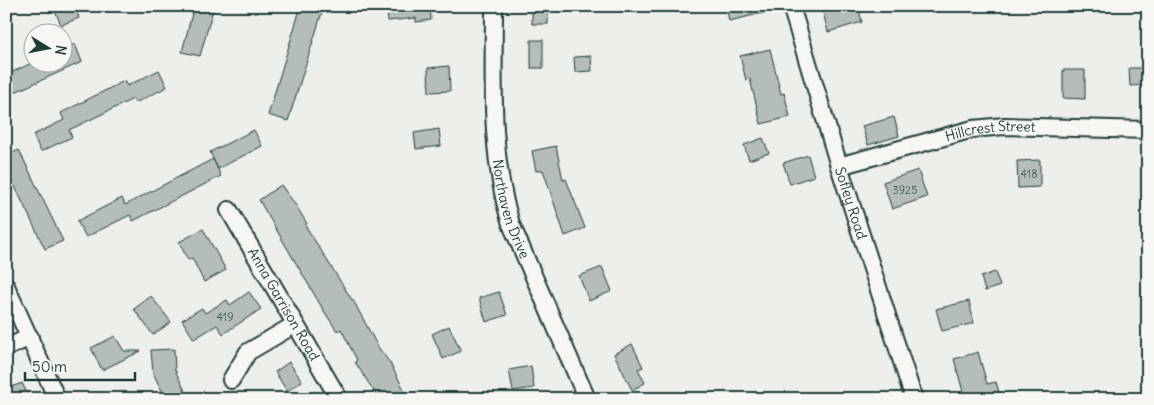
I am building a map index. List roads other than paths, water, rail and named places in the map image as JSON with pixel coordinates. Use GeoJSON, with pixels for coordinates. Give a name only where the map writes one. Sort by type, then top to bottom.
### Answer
{"type":"FeatureCollection","features":[{"type":"Feature","properties":{"kind":"street","name":"Northaven Drive"},"geometry":{"type":"LineString","coordinates":[[494,6],[495,136],[502,195],[510,224],[587,399]]}},
{"type":"Feature","properties":{"kind":"street","name":"Sofley Road"},"geometry":{"type":"LineString","coordinates":[[790,6],[914,399]]}},
{"type":"Feature","properties":{"kind":"street","name":"Hillcrest Street"},"geometry":{"type":"LineString","coordinates":[[839,166],[973,129],[1004,126],[1148,130]]}},
{"type":"Feature","properties":{"kind":"street","name":"Anna Garrison Road"},"geometry":{"type":"LineString","coordinates":[[229,210],[294,325],[339,399]]}},
{"type":"Feature","properties":{"kind":"street"},"geometry":{"type":"LineString","coordinates":[[6,286],[57,399]]}},
{"type":"Feature","properties":{"kind":"street"},"geometry":{"type":"LineString","coordinates":[[231,380],[248,352],[294,325]]}},
{"type":"Feature","properties":{"kind":"street"},"geometry":{"type":"LineString","coordinates":[[6,348],[30,337]]}}]}
